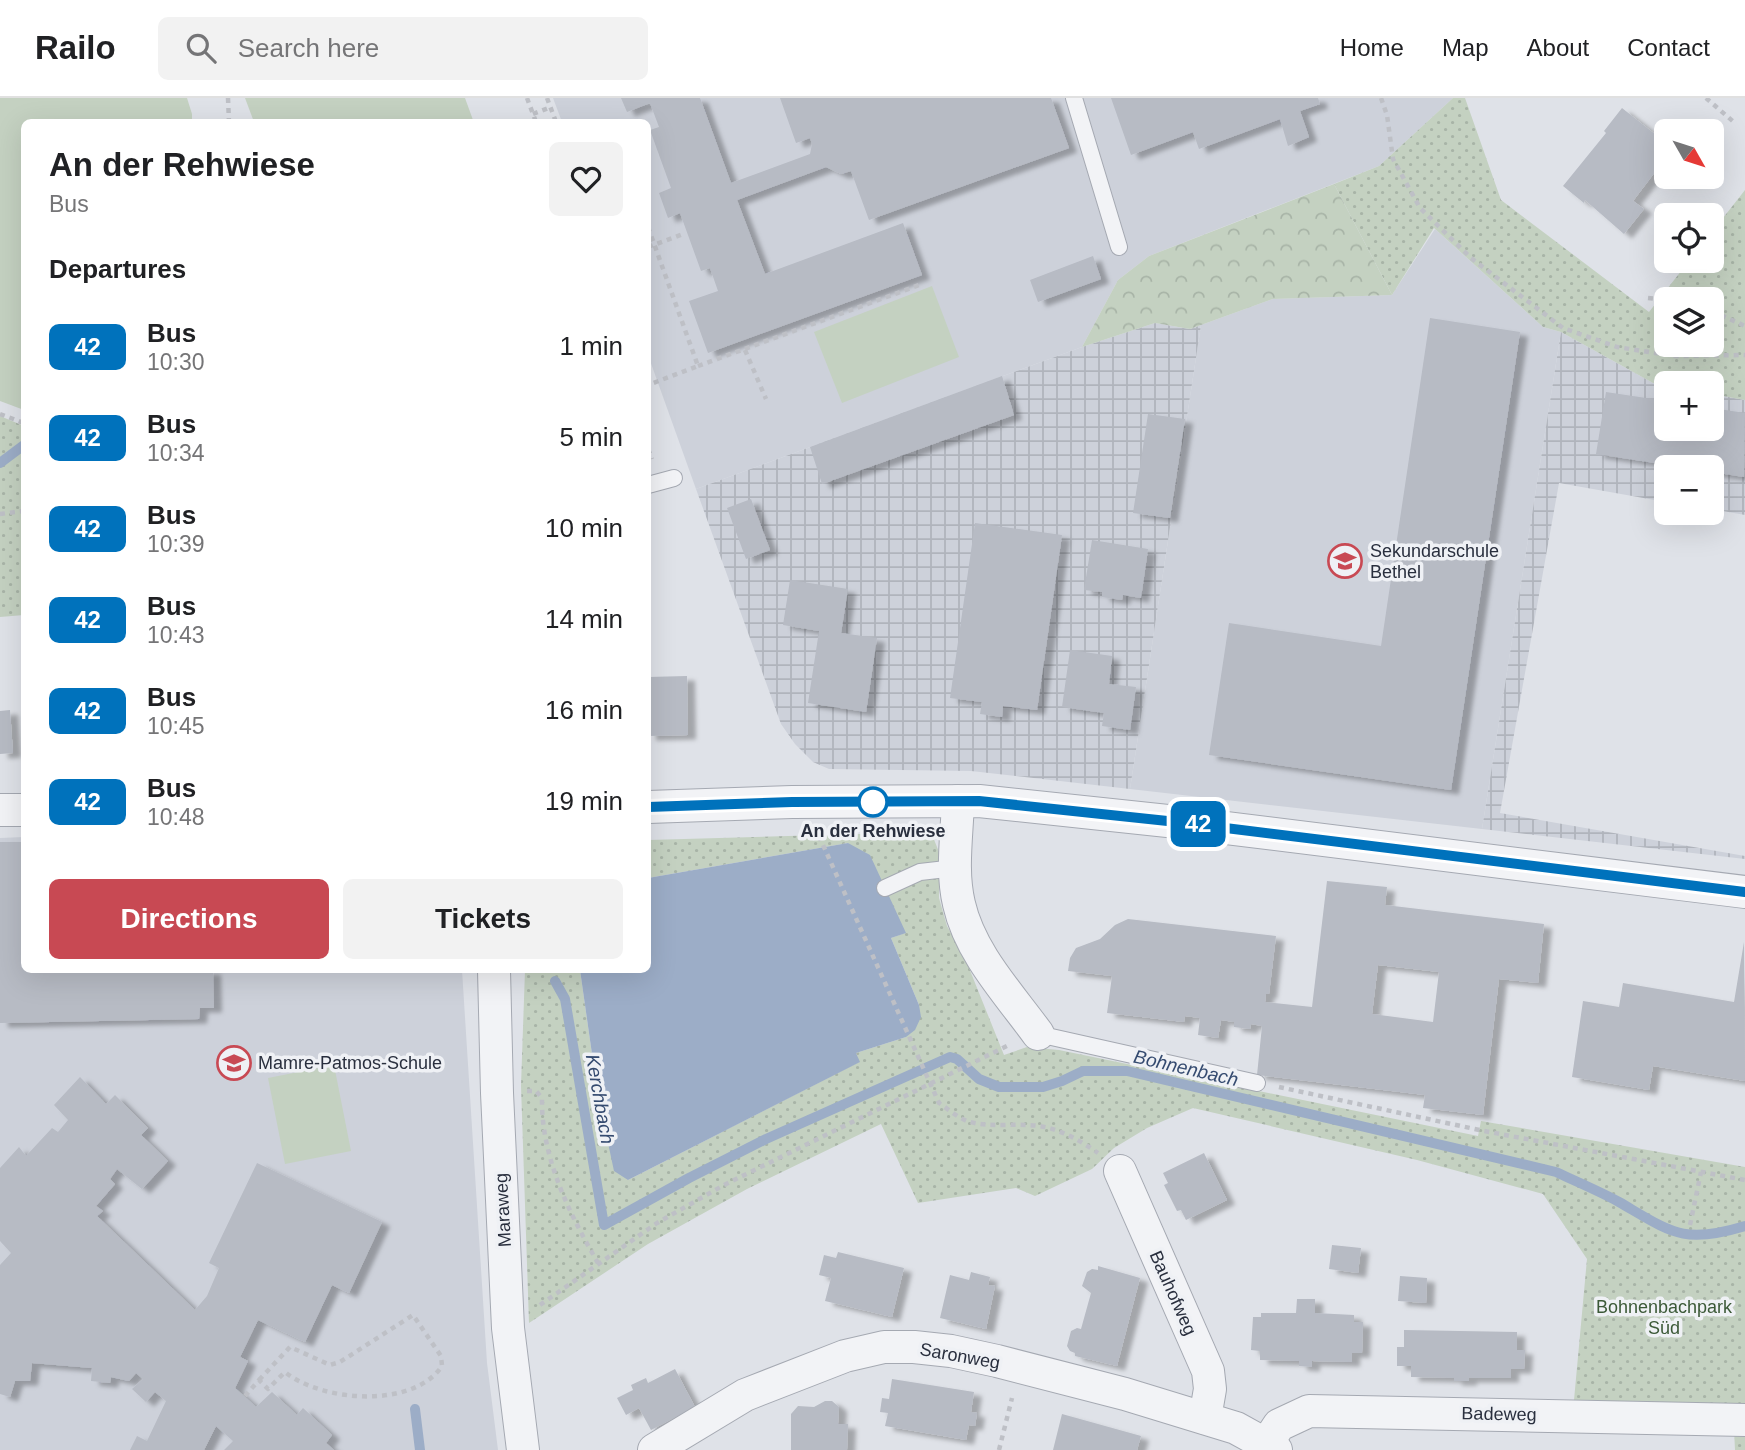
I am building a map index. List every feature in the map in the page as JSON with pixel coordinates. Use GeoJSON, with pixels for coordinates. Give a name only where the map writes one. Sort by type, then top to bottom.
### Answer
{"type":"FeatureCollection","features":[{"type":"Feature","properties":{"kind":"street"},"geometry":{"type":"LineString","coordinates":[[651,807],[792,802],[958,801],[1177,822],[1745,892]]}},
{"type":"Feature","properties":{"kind":"street"},"geometry":{"type":"LineString","coordinates":[[958,801],[955,868],[958,902],[965,925],[976,948],[1038,1034]]}},
{"type":"Feature","properties":{"kind":"street"},"geometry":{"type":"LineString","coordinates":[[0,810],[21,810]]}},
{"type":"Feature","properties":{"kind":"street","name":"Maraweg"},"geometry":{"type":"LineString","coordinates":[[494,973],[508,1328],[523,1450]]}},
{"type":"Feature","properties":{"kind":"street","name":"Bauhofweg"},"geometry":{"type":"LineString","coordinates":[[1119,1171],[1208,1371],[1210,1389],[1205,1418]]}},
{"type":"Feature","properties":{"kind":"street","name":"Saronweg"},"geometry":{"type":"LineString","coordinates":[[654,1450],[745,1395],[845,1356],[884,1348],[914,1347],[951,1351],[1019,1367],[1205,1418],[1237,1428],[1272,1447]]}},
{"type":"Feature","properties":{"kind":"street","name":"Badeweg"},"geometry":{"type":"LineString","coordinates":[[1272,1447],[1279,1425],[1309,1411],[1745,1420]]}},
{"type":"Feature","properties":{"kind":"lane"},"geometry":{"type":"LineString","coordinates":[[1074,98],[1119,247]]}},
{"type":"Feature","properties":{"kind":"lane"},"geometry":{"type":"LineString","coordinates":[[651,484],[674,478]]}},
{"type":"Feature","properties":{"kind":"lane"},"geometry":{"type":"LineString","coordinates":[[885,888],[920,872],[955,868]]}},
{"type":"Feature","properties":{"kind":"lane"},"geometry":{"type":"LineString","coordinates":[[1038,1034],[1257,1083]]}},
{"type":"Feature","properties":{"kind":"path"},"geometry":{"type":"LineString","coordinates":[[228,98],[229,119]]}},
{"type":"Feature","properties":{"kind":"path"},"geometry":{"type":"LineString","coordinates":[[527,98],[535,119]]}},
{"type":"Feature","properties":{"kind":"path"},"geometry":{"type":"LineString","coordinates":[[547,98],[555,119]]}},
{"type":"Feature","properties":{"kind":"path"},"geometry":{"type":"LineString","coordinates":[[1381,98],[1387,115],[1393,159],[1420,208],[1471,258],[1563,328],[1617,347],[1675,356],[1745,355]]}},
{"type":"Feature","properties":{"kind":"path"},"geometry":{"type":"LineString","coordinates":[[1706,98],[1736,124]]}},
{"type":"Feature","properties":{"kind":"path"},"geometry":{"type":"LineString","coordinates":[[533,114],[551,107]]}},
{"type":"Feature","properties":{"kind":"path"},"geometry":{"type":"LineString","coordinates":[[651,246],[683,234]]}},
{"type":"Feature","properties":{"kind":"path"},"geometry":{"type":"LineString","coordinates":[[651,236],[698,366]]}},
{"type":"Feature","properties":{"kind":"path"},"geometry":{"type":"LineString","coordinates":[[651,384],[922,284]]}},
{"type":"Feature","properties":{"kind":"path"},"geometry":{"type":"LineString","coordinates":[[1648,298],[1654,299]]}},
{"type":"Feature","properties":{"kind":"path"},"geometry":{"type":"LineString","coordinates":[[1724,317],[1745,327]]}},
{"type":"Feature","properties":{"kind":"path"},"geometry":{"type":"LineString","coordinates":[[745,350],[766,399]]}},
{"type":"Feature","properties":{"kind":"path"},"geometry":{"type":"LineString","coordinates":[[0,414],[21,422]]}},
{"type":"Feature","properties":{"kind":"path"},"geometry":{"type":"LineString","coordinates":[[0,514],[21,511]]}},
{"type":"Feature","properties":{"kind":"path"},"geometry":{"type":"LineString","coordinates":[[819,836],[939,1103],[966,1120],[977,1123],[1016,1123],[1048,1128],[1075,1138],[1103,1156],[1119,1171]]}},
{"type":"Feature","properties":{"kind":"path"},"geometry":{"type":"LineString","coordinates":[[508,1328],[657,1223],[724,1185],[974,1061]]}},
{"type":"Feature","properties":{"kind":"path"},"geometry":{"type":"LineString","coordinates":[[1257,1083],[1484,1131],[1745,1180]]}},
{"type":"Feature","properties":{"kind":"path"},"geometry":{"type":"LineString","coordinates":[[497,1093],[536,1091],[542,1098],[541,1121],[561,1190],[598,1263]]}},
{"type":"Feature","properties":{"kind":"path"},"geometry":{"type":"LineString","coordinates":[[1690,1225],[1701,1171]]}},
{"type":"Feature","properties":{"kind":"path"},"geometry":{"type":"LineString","coordinates":[[245,1396],[259,1380],[290,1347],[330,1365],[340,1362],[413,1315],[441,1356],[442,1366],[435,1376],[403,1391],[360,1398],[331,1394],[296,1380],[285,1372],[268,1389],[259,1380]]}},
{"type":"Feature","properties":{"kind":"path"},"geometry":{"type":"LineString","coordinates":[[999,1450],[1019,1367]]}},
{"type":"Feature","properties":{"kind":"shaded area"},"geometry":{"type":"Polygon","coordinates":[[[553,98],[1453,98],[1379,166],[1149,256],[1118,280],[1082,347],[696,489],[651,363],[651,119],[561,119],[553,98]]]}},
{"type":"Feature","properties":{"kind":"shaded area","name":"Sekundarschule Bethel"},"geometry":{"type":"Polygon","coordinates":[[[1435,229],[1543,327],[1561,332],[1482,829],[1130,789],[1201,325],[1273,299],[1392,295],[1435,229]]]}},
{"type":"Feature","properties":{"kind":"shaded area"},"geometry":{"type":"Polygon","coordinates":[[[1155,323],[1190,329],[1201,325],[1130,789],[971,771],[829,769],[813,762],[795,744],[781,724],[696,489],[1082,347],[1155,323]]]}},
{"type":"Feature","properties":{"kind":"shaded area"},"geometry":{"type":"Polygon","coordinates":[[[1561,332],[1654,383],[1654,441],[1724,441],[1724,396],[1745,400],[1745,515],[1724,511],[1724,455],[1654,455],[1654,500],[1559,483],[1500,813],[1745,856],[1745,859],[1482,829],[1561,332]]]}},
{"type":"Feature","properties":{"kind":"shaded area","name":"Mamre-Patmos-Schule"},"geometry":{"type":"Polygon","coordinates":[[[21,837],[21,973],[462,973],[487,1363],[498,1450],[0,1450],[0,838],[21,837]]]}},
{"type":"Feature","properties":{"kind":"green space"},"geometry":{"type":"Polygon","coordinates":[[[0,98],[187,98],[192,119],[21,119],[21,409],[0,401],[0,98]]]}},
{"type":"Feature","properties":{"kind":"green space"},"geometry":{"type":"Polygon","coordinates":[[[245,98],[465,98],[473,119],[253,119],[245,98]]]}},
{"type":"Feature","properties":{"kind":"green space"},"geometry":{"type":"Polygon","coordinates":[[[1453,98],[1465,98],[1501,200],[1649,312],[1654,306],[1654,357],[1724,357],[1724,287],[1669,287],[1680,273],[1724,273],[1724,217],[1745,190],[1745,400],[1724,396],[1724,371],[1654,371],[1653,383],[1561,332],[1543,327],[1434,228],[1392,295],[1334,184],[1379,166],[1453,98]]]}},
{"type":"Feature","properties":{"kind":"green space"},"geometry":{"type":"Polygon","coordinates":[[[1334,184],[1392,295],[1273,299],[1190,329],[1155,323],[1082,347],[1118,280],[1149,256],[1334,184]]]}},
{"type":"Feature","properties":{"kind":"green space"},"geometry":{"type":"Polygon","coordinates":[[[932,286],[959,357],[842,403],[814,332],[932,286]]]}},
{"type":"Feature","properties":{"kind":"green space"},"geometry":{"type":"Polygon","coordinates":[[[0,416],[21,425],[21,615],[0,617],[0,416]]]}},
{"type":"Feature","properties":{"kind":"green space","name":"Bohnenbachpark Süd"},"geometry":{"type":"Polygon","coordinates":[[[931,832],[939,852],[939,898],[947,926],[965,958],[1004,1055],[1027,1047],[1059,1050],[1478,1136],[1481,1121],[1745,1167],[1745,1450],[1735,1450],[1733,1409],[1574,1400],[1587,1259],[1543,1194],[1417,1160],[1193,1108],[1147,1128],[1114,1148],[1092,1169],[1035,1196],[1016,1188],[918,1203],[881,1124],[747,1189],[648,1244],[529,1323],[521,1086],[525,973],[580,973],[598,1096],[628,1180],[859,1062],[856,1053],[906,1037],[919,1005],[891,938],[905,933],[848,843],[651,877],[651,840],[931,832]]]}},
{"type":"Feature","properties":{"kind":"green space"},"geometry":{"type":"Polygon","coordinates":[[[334,1065],[351,1151],[285,1164],[268,1078],[334,1065]]]}},
{"type":"Feature","properties":{"kind":"water"},"geometry":{"type":"Polygon","coordinates":[[[848,843],[870,855],[906,933],[891,938],[919,1005],[921,1017],[915,1030],[906,1037],[856,1053],[860,1062],[628,1180],[614,1171],[598,1096],[580,973],[651,973],[651,877],[848,843]]]}},
{"type":"Feature","properties":{"kind":"building"},"geometry":{"type":"Polygon","coordinates":[[[621,98],[700,98],[731,183],[810,154],[810,138],[796,143],[780,98],[1051,98],[1069,148],[869,220],[851,171],[841,174],[826,167],[737,200],[765,274],[903,223],[922,275],[708,353],[689,301],[718,291],[710,268],[701,271],[680,213],[668,218],[659,193],[671,188],[651,133],[651,130],[659,127],[650,103],[627,112],[621,98]]]}},
{"type":"Feature","properties":{"kind":"building"},"geometry":{"type":"Polygon","coordinates":[[[1111,98],[1318,98],[1320,104],[1300,111],[1309,137],[1288,146],[1280,119],[1199,149],[1193,132],[1131,155],[1111,98]]]}},
{"type":"Feature","properties":{"kind":"building"},"geometry":{"type":"Polygon","coordinates":[[[1622,108],[1654,133],[1654,173],[1633,201],[1644,209],[1624,234],[1585,200],[1584,203],[1563,186],[1606,133],[1604,131],[1622,108]]]}},
{"type":"Feature","properties":{"kind":"building"},"geometry":{"type":"Polygon","coordinates":[[[1093,256],[1101,279],[1038,302],[1030,280],[1093,256]]]}},
{"type":"Feature","properties":{"kind":"building"},"geometry":{"type":"Polygon","coordinates":[[[1430,318],[1520,332],[1451,790],[1209,755],[1229,623],[1381,646],[1430,318]]]}},
{"type":"Feature","properties":{"kind":"building"},"geometry":{"type":"Polygon","coordinates":[[[1002,376],[1014,415],[822,484],[810,447],[1002,376]]]}},
{"type":"Feature","properties":{"kind":"building"},"geometry":{"type":"Polygon","coordinates":[[[1606,392],[1654,399],[1654,441],[1724,441],[1724,410],[1745,413],[1744,477],[1724,474],[1724,455],[1654,455],[1654,463],[1596,454],[1606,392]]]}},
{"type":"Feature","properties":{"kind":"building"},"geometry":{"type":"Polygon","coordinates":[[[1148,414],[1185,419],[1170,518],[1133,513],[1148,414]]]}},
{"type":"Feature","properties":{"kind":"building"},"geometry":{"type":"Polygon","coordinates":[[[751,499],[770,550],[746,559],[727,508],[751,499]]]}},
{"type":"Feature","properties":{"kind":"building"},"geometry":{"type":"Polygon","coordinates":[[[975,523],[1062,535],[1037,710],[1003,706],[1002,717],[980,714],[982,702],[950,698],[975,523]]]}},
{"type":"Feature","properties":{"kind":"building"},"geometry":{"type":"Polygon","coordinates":[[[1092,540],[1148,549],[1141,598],[1123,595],[1122,600],[1102,597],[1102,592],[1084,590],[1092,540]]]}},
{"type":"Feature","properties":{"kind":"building"},"geometry":{"type":"Polygon","coordinates":[[[790,580],[848,589],[841,633],[877,638],[866,712],[808,703],[819,631],[783,625],[790,580]]]}},
{"type":"Feature","properties":{"kind":"building"},"geometry":{"type":"Polygon","coordinates":[[[1070,650],[1112,656],[1109,684],[1136,687],[1130,730],[1102,726],[1104,713],[1062,707],[1070,650]]]}},
{"type":"Feature","properties":{"kind":"building"},"geometry":{"type":"Polygon","coordinates":[[[687,676],[688,735],[651,736],[651,677],[687,676]]]}},
{"type":"Feature","properties":{"kind":"building"},"geometry":{"type":"Polygon","coordinates":[[[10,710],[13,753],[0,754],[0,711],[10,710]]]}},
{"type":"Feature","properties":{"kind":"building"},"geometry":{"type":"Polygon","coordinates":[[[0,842],[21,842],[21,973],[213,973],[214,1008],[200,1008],[199,1019],[0,1023],[0,842]]]}},
{"type":"Feature","properties":{"kind":"building"},"geometry":{"type":"Polygon","coordinates":[[[1327,881],[1387,887],[1385,905],[1544,924],[1538,983],[1499,979],[1483,1115],[1423,1108],[1425,1095],[1257,1075],[1262,1026],[1251,1024],[1250,1029],[1234,1027],[1234,1022],[1221,1020],[1218,1038],[1198,1035],[1200,1018],[1185,1016],[1184,1022],[1107,1013],[1112,976],[1068,971],[1070,958],[1076,948],[1100,939],[1115,925],[1128,919],[1276,936],[1269,994],[1266,994],[1265,1002],[1312,1007],[1327,881]],[[1378,965],[1372,1014],[1433,1022],[1439,972],[1378,965]]]}},
{"type":"Feature","properties":{"kind":"building"},"geometry":{"type":"Polygon","coordinates":[[[1744,942],[1745,1081],[1653,1066],[1649,1090],[1572,1077],[1583,1001],[1619,1007],[1623,983],[1734,1002],[1744,942]]]}},
{"type":"Feature","properties":{"kind":"building"},"geometry":{"type":"Polygon","coordinates":[[[80,1077],[106,1104],[115,1095],[148,1128],[141,1135],[168,1161],[142,1189],[117,1169],[110,1179],[115,1184],[96,1206],[103,1211],[97,1216],[195,1310],[207,1296],[219,1268],[209,1263],[257,1163],[382,1222],[349,1293],[332,1285],[305,1342],[258,1320],[240,1357],[248,1361],[235,1388],[256,1407],[272,1392],[297,1415],[303,1408],[332,1435],[326,1443],[334,1450],[224,1450],[233,1441],[216,1426],[204,1450],[130,1450],[137,1436],[147,1441],[166,1401],[155,1392],[146,1402],[132,1389],[143,1379],[136,1373],[129,1381],[111,1377],[110,1383],[91,1381],[92,1368],[32,1363],[30,1381],[15,1381],[10,1397],[0,1394],[0,1265],[11,1253],[0,1241],[0,1168],[19,1147],[26,1156],[52,1128],[58,1132],[68,1120],[54,1105],[80,1077]]]}},
{"type":"Feature","properties":{"kind":"building"},"geometry":{"type":"Polygon","coordinates":[[[1204,1153],[1227,1200],[1186,1220],[1181,1210],[1177,1211],[1164,1185],[1168,1183],[1163,1173],[1204,1153]]]}},
{"type":"Feature","properties":{"kind":"building"},"geometry":{"type":"Polygon","coordinates":[[[1332,1245],[1361,1248],[1358,1273],[1329,1269],[1332,1245]]]}},
{"type":"Feature","properties":{"kind":"building"},"geometry":{"type":"Polygon","coordinates":[[[838,1252],[904,1268],[892,1317],[825,1301],[831,1278],[819,1275],[824,1255],[836,1258],[838,1252]]]}},
{"type":"Feature","properties":{"kind":"building"},"geometry":{"type":"Polygon","coordinates":[[[1098,1266],[1140,1278],[1117,1366],[1075,1356],[1067,1346],[1071,1331],[1081,1329],[1091,1293],[1082,1286],[1087,1272],[1098,1270],[1098,1266]]]}},
{"type":"Feature","properties":{"kind":"building"},"geometry":{"type":"Polygon","coordinates":[[[971,1272],[990,1277],[988,1285],[995,1286],[986,1329],[940,1318],[950,1275],[969,1280],[971,1272]]]}},
{"type":"Feature","properties":{"kind":"building"},"geometry":{"type":"Polygon","coordinates":[[[1400,1276],[1427,1278],[1426,1303],[1398,1301],[1400,1276]]]}},
{"type":"Feature","properties":{"kind":"building"},"geometry":{"type":"Polygon","coordinates":[[[1297,1299],[1315,1299],[1315,1313],[1354,1315],[1354,1322],[1363,1322],[1362,1353],[1352,1353],[1352,1362],[1312,1361],[1312,1367],[1299,1366],[1299,1361],[1260,1360],[1260,1351],[1251,1350],[1253,1317],[1261,1317],[1261,1313],[1296,1313],[1297,1299]]]}},
{"type":"Feature","properties":{"kind":"building"},"geometry":{"type":"Polygon","coordinates":[[[1404,1330],[1517,1332],[1517,1350],[1525,1350],[1524,1369],[1511,1369],[1511,1378],[1469,1378],[1469,1381],[1411,1377],[1411,1366],[1397,1366],[1397,1347],[1404,1347],[1404,1330]]]}},
{"type":"Feature","properties":{"kind":"building"},"geometry":{"type":"Polygon","coordinates":[[[675,1369],[695,1407],[651,1430],[639,1408],[626,1415],[617,1398],[633,1390],[631,1385],[646,1378],[648,1383],[675,1369]]]}},
{"type":"Feature","properties":{"kind":"building"},"geometry":{"type":"Polygon","coordinates":[[[892,1379],[974,1392],[971,1412],[977,1413],[975,1426],[969,1425],[966,1440],[885,1426],[888,1413],[880,1412],[882,1398],[889,1399],[892,1379]]]}},
{"type":"Feature","properties":{"kind":"building"},"geometry":{"type":"Polygon","coordinates":[[[825,1401],[832,1401],[839,1407],[838,1424],[848,1424],[847,1450],[791,1450],[791,1414],[798,1406],[814,1407],[825,1401]]]}},
{"type":"Feature","properties":{"kind":"building"},"geometry":{"type":"Polygon","coordinates":[[[1062,1414],[1141,1436],[1137,1450],[1053,1450],[1062,1414]]]}},
{"type":"Feature","properties":{"kind":"waterway","name":"Kerchbach"},"geometry":{"type":"LineString","coordinates":[[0,463],[21,447]]}},
{"type":"Feature","properties":{"kind":"waterway","name":"Bohnenbach"},"geometry":{"type":"LineString","coordinates":[[555,981],[565,999],[604,1225],[766,1139],[950,1057],[957,1059],[979,1079],[999,1087],[1043,1087],[1083,1071],[1127,1071],[1556,1172],[1665,1228],[1678,1232],[1706,1234],[1745,1226]]}},
{"type":"Feature","properties":{"kind":"waterway","name":"Bohnenbach"},"geometry":{"type":"LineString","coordinates":[[415,1409],[420,1450]]}},
{"type":"Feature","properties":{"kind":"bus line","name":"42"},"geometry":{"type":"LineString","coordinates":[[651,807],[792,802],[979,801],[1177,822],[1745,892]]}},
{"type":"Feature","properties":{"kind":"place","name":"Sekundarschule Bethel"},"geometry":{"type":"Point","coordinates":[1345,561]}},
{"type":"Feature","properties":{"kind":"place","name":"An der Rehwiese"},"geometry":{"type":"Point","coordinates":[873,802]}},
{"type":"Feature","properties":{"kind":"place","name":"Mamre-Patmos-Schule"},"geometry":{"type":"Point","coordinates":[234,1063]}}]}
